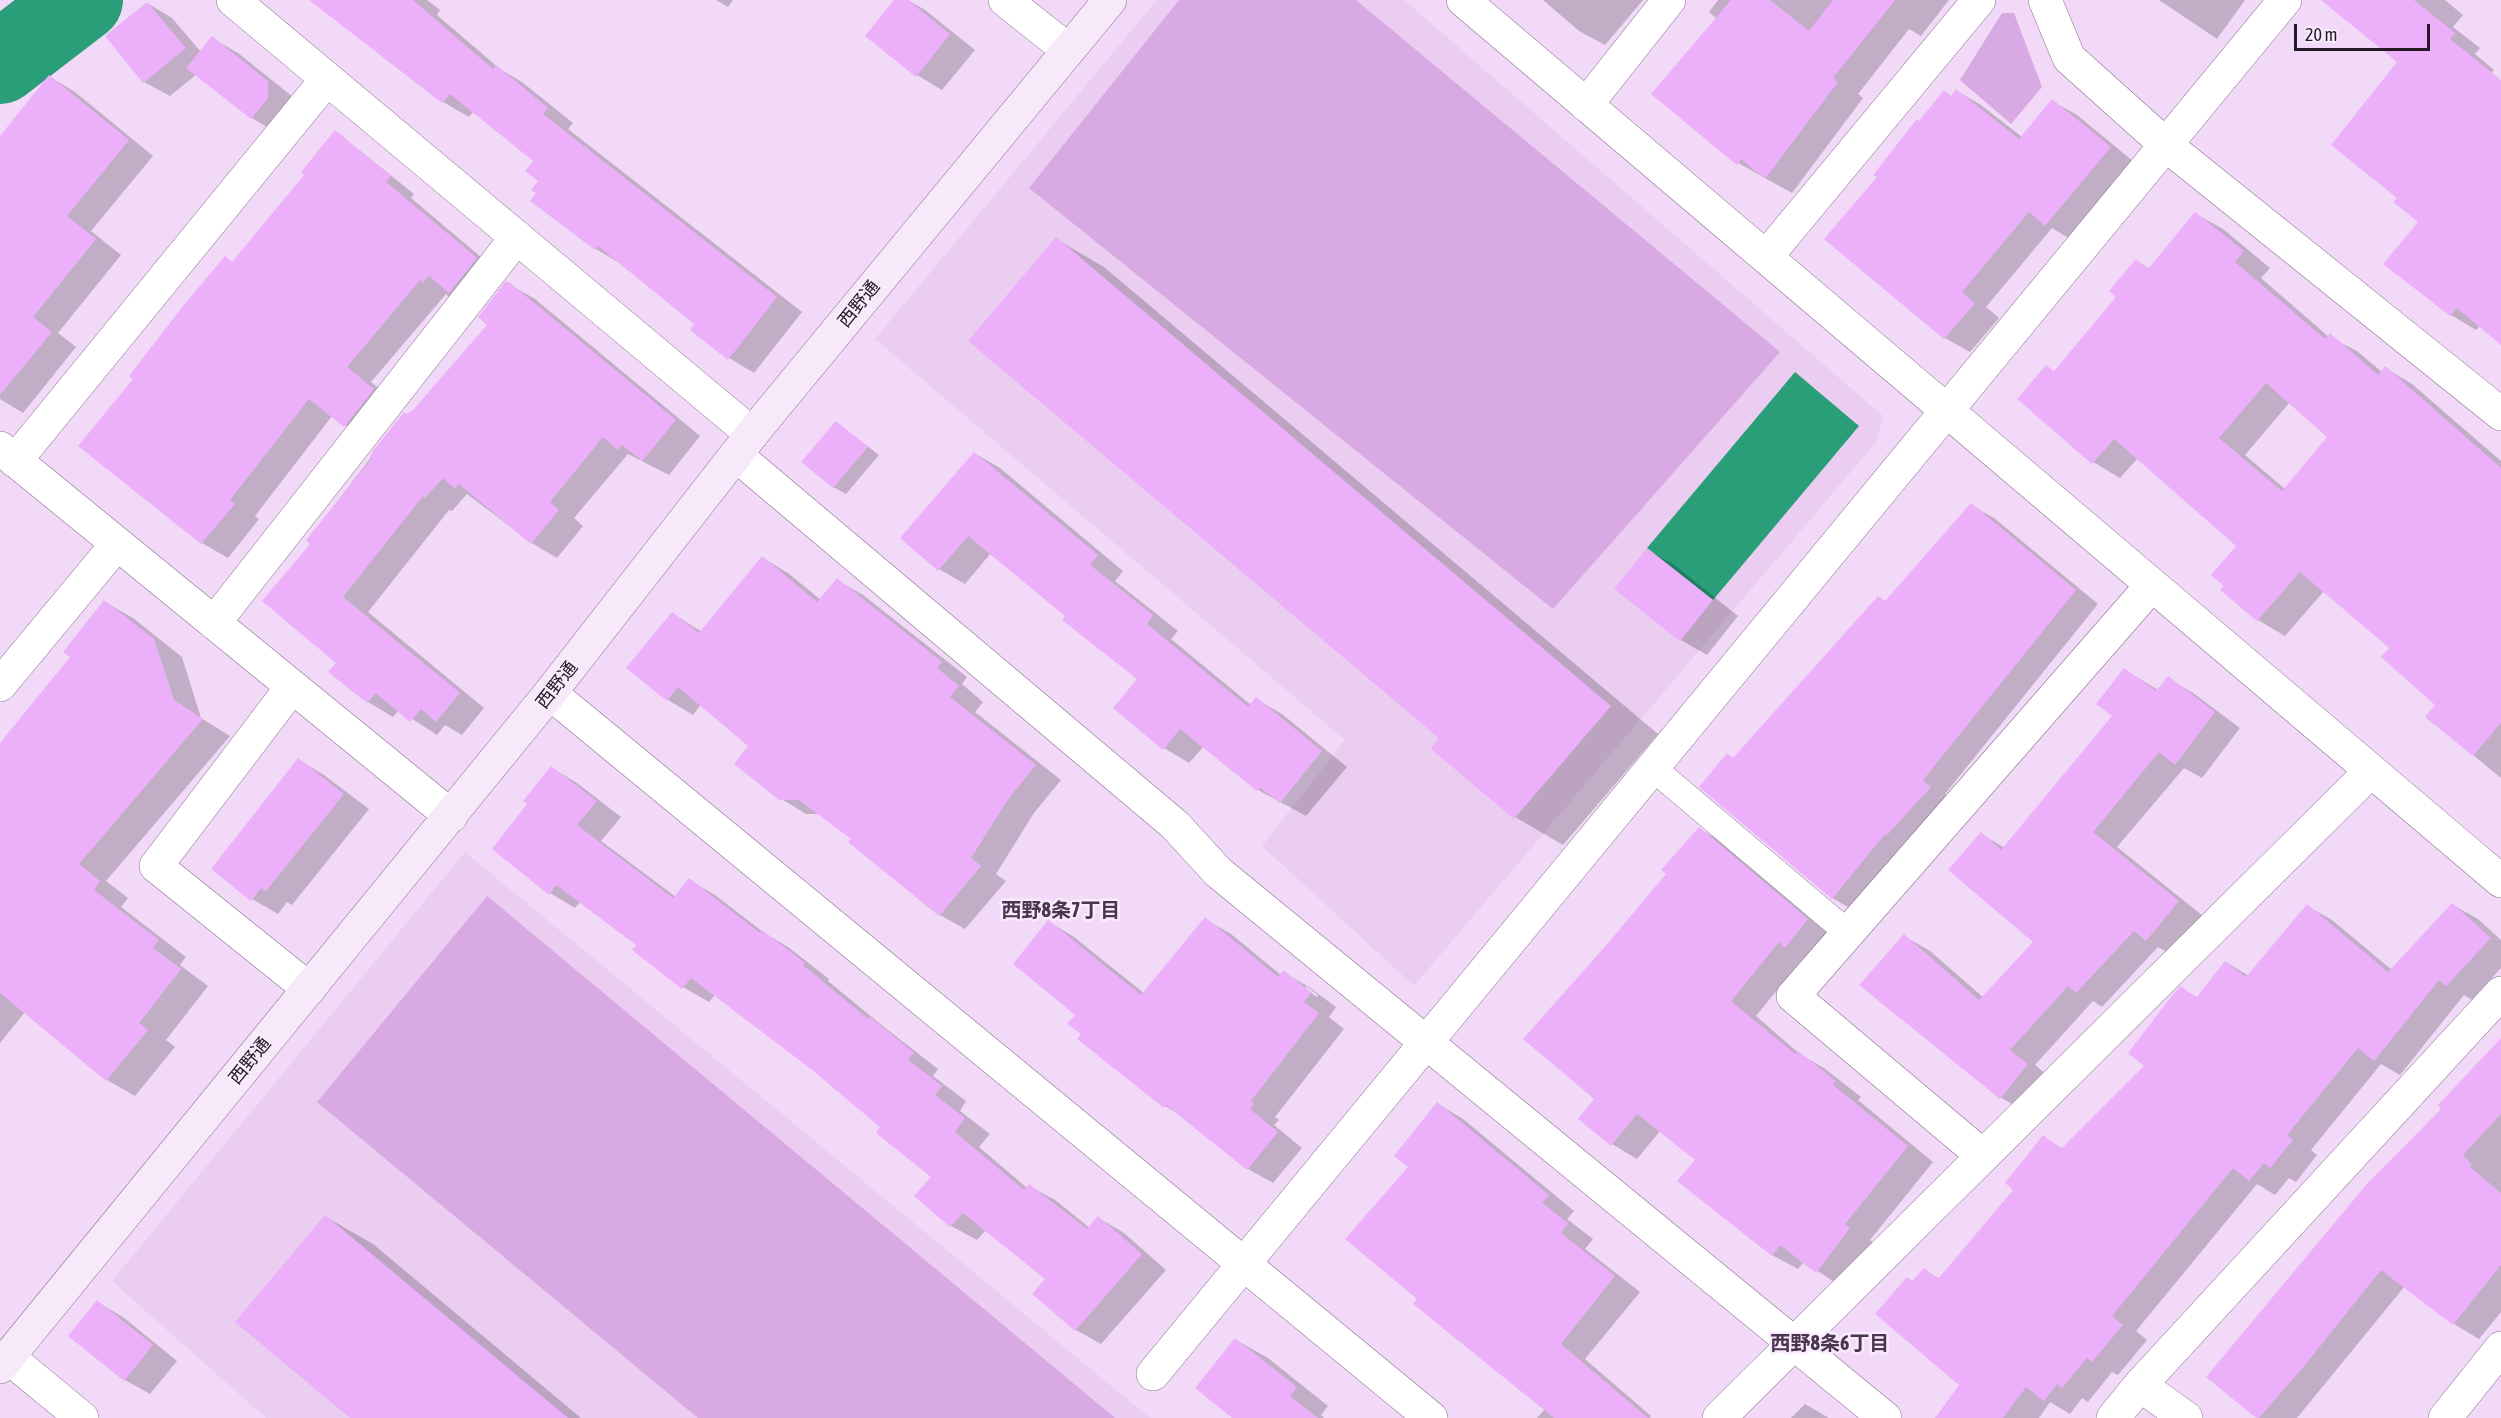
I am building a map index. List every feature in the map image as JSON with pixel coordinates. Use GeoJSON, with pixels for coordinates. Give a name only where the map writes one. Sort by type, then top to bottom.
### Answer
{"type":"FeatureCollection","features":[{"type":"Feature","properties":{"kind":"street"},"geometry":{"type":"LineString","coordinates":[[233,0],[517,237],[744,445],[1175,825],[1218,872],[1885,1418]]}},
{"type":"Feature","properties":{"kind":"street"},"geometry":{"type":"LineString","coordinates":[[1005,0],[1068,50]]}},
{"type":"Feature","properties":{"kind":"street","name":"西野通"},"geometry":{"type":"LineString","coordinates":[[4,1362],[451,816],[744,445],[1110,0]]}},
{"type":"Feature","properties":{"kind":"street"},"geometry":{"type":"LineString","coordinates":[[1463,0],[2501,881]]}},
{"type":"Feature","properties":{"kind":"street"},"geometry":{"type":"LineString","coordinates":[[1586,105],[1669,0]]}},
{"type":"Feature","properties":{"kind":"street"},"geometry":{"type":"LineString","coordinates":[[1766,257],[1979,0]]}},
{"type":"Feature","properties":{"kind":"street"},"geometry":{"type":"LineString","coordinates":[[2045,0],[2069,58],[2166,145],[2501,414]]}},
{"type":"Feature","properties":{"kind":"street"},"geometry":{"type":"LineString","coordinates":[[1153,1374],[1654,769],[2285,0]]}},
{"type":"Feature","properties":{"kind":"street"},"geometry":{"type":"LineString","coordinates":[[327,79],[7,454],[451,816]]}},
{"type":"Feature","properties":{"kind":"street"},"geometry":{"type":"LineString","coordinates":[[214,623],[517,237]]}},
{"type":"Feature","properties":{"kind":"street"},"geometry":{"type":"LineString","coordinates":[[0,685],[117,544]]}},
{"type":"Feature","properties":{"kind":"street"},"geometry":{"type":"LineString","coordinates":[[1983,1155],[1793,996],[2152,585]]}},
{"type":"Feature","properties":{"kind":"street"},"geometry":{"type":"LineString","coordinates":[[292,687],[156,866],[309,989]]}},
{"type":"Feature","properties":{"kind":"street"},"geometry":{"type":"LineString","coordinates":[[550,693],[1431,1418]]}},
{"type":"Feature","properties":{"kind":"street"},"geometry":{"type":"LineString","coordinates":[[1719,1418],[2371,771]]}},
{"type":"Feature","properties":{"kind":"street"},"geometry":{"type":"LineString","coordinates":[[2113,1418],[2140,1385],[2501,993]]}},
{"type":"Feature","properties":{"kind":"street"},"geometry":{"type":"LineString","coordinates":[[2459,1413],[2501,1348]]}},
{"type":"Feature","properties":{"kind":"street"},"geometry":{"type":"LineString","coordinates":[[4,1362],[82,1418]]}},
{"type":"Feature","properties":{"kind":"street"},"geometry":{"type":"LineString","coordinates":[[2140,1385],[2186,1418]]}},
{"type":"Feature","properties":{"kind":"lane"},"geometry":{"type":"LineString","coordinates":[[1654,769],[1848,933]]}},
{"type":"Feature","properties":{"kind":"shaded area"},"geometry":{"type":"Polygon","coordinates":[[[1157,0],[1404,0],[1883,416],[1877,441],[1414,986],[1262,846],[1345,740],[875,339],[1157,0]]]}},
{"type":"Feature","properties":{"kind":"shaded area"},"geometry":{"type":"Polygon","coordinates":[[[1179,0],[1356,0],[1780,352],[1553,609],[1029,188],[1179,0]]]}},
{"type":"Feature","properties":{"kind":"shaded area"},"geometry":{"type":"Polygon","coordinates":[[[2002,13],[2014,13],[2042,87],[2011,124],[1960,80],[2002,13]]]}},
{"type":"Feature","properties":{"kind":"shaded area"},"geometry":{"type":"Polygon","coordinates":[[[1795,372],[1859,426],[1713,600],[1647,548],[1795,372]]]}},
{"type":"Feature","properties":{"kind":"shaded area"},"geometry":{"type":"Polygon","coordinates":[[[465,852],[1150,1418],[266,1418],[112,1281],[465,852]]]}},
{"type":"Feature","properties":{"kind":"shaded area"},"geometry":{"type":"Polygon","coordinates":[[[487,896],[1115,1418],[698,1418],[317,1102],[487,896]]]}},
{"type":"Feature","properties":{"kind":"building"},"geometry":{"type":"Polygon","coordinates":[[[309,0],[413,0],[493,69],[496,65],[548,108],[543,114],[777,297],[728,360],[690,330],[694,324],[598,246],[595,250],[530,201],[536,193],[531,190],[538,181],[525,171],[533,161],[450,94],[442,103],[309,0]]]}},
{"type":"Feature","properties":{"kind":"building"},"geometry":{"type":"Polygon","coordinates":[[[894,0],[908,0],[950,34],[916,77],[865,36],[894,0]]]}},
{"type":"Feature","properties":{"kind":"building"},"geometry":{"type":"Polygon","coordinates":[[[1731,0],[1770,0],[1809,31],[1833,0],[1895,0],[1833,78],[1838,82],[1765,179],[1741,159],[1737,165],[1651,94],[1731,0]]]}},
{"type":"Feature","properties":{"kind":"building"},"geometry":{"type":"Polygon","coordinates":[[[2321,0],[2414,0],[2455,33],[2450,39],[2501,80],[2501,345],[2457,308],[2450,316],[2383,264],[2418,222],[2393,202],[2397,198],[2331,145],[2397,62],[2321,0]]]}},
{"type":"Feature","properties":{"kind":"building"},"geometry":{"type":"Polygon","coordinates":[[[147,2],[186,48],[143,83],[105,36],[147,2]]]}},
{"type":"Feature","properties":{"kind":"building"},"geometry":{"type":"Polygon","coordinates":[[[212,36],[268,81],[268,98],[251,119],[186,68],[212,36]]]}},
{"type":"Feature","properties":{"kind":"building"},"geometry":{"type":"Polygon","coordinates":[[[49,75],[129,140],[67,216],[96,239],[33,317],[52,332],[0,395],[0,136],[49,75]]]}},
{"type":"Feature","properties":{"kind":"building"},"geometry":{"type":"Polygon","coordinates":[[[1956,89],[2019,139],[2052,99],[2111,147],[2045,226],[2029,212],[1962,292],[1975,303],[1944,339],[1824,239],[1877,177],[1873,175],[1917,119],[1919,121],[1944,90],[1951,96],[1956,89]]]}},
{"type":"Feature","properties":{"kind":"building"},"geometry":{"type":"Polygon","coordinates":[[[335,130],[391,176],[386,182],[477,258],[449,293],[429,276],[423,283],[420,280],[347,367],[374,389],[344,427],[309,399],[230,500],[235,504],[201,544],[78,446],[133,379],[129,376],[183,306],[225,256],[232,262],[304,175],[301,172],[335,130]]]}},
{"type":"Feature","properties":{"kind":"building"},"geometry":{"type":"Polygon","coordinates":[[[2195,212],[2244,251],[2235,262],[2325,339],[2330,333],[2378,375],[2385,366],[2501,468],[2501,723],[2473,756],[2425,717],[2435,705],[2381,657],[2389,648],[2300,572],[2257,621],[2220,590],[2224,586],[2211,575],[2236,546],[2114,439],[2092,464],[2017,399],[2046,365],[2054,371],[2116,297],[2109,291],[2136,259],[2148,269],[2195,212]],[[2266,383],[2219,438],[2282,491],[2327,437],[2266,383]]]}},
{"type":"Feature","properties":{"kind":"building"},"geometry":{"type":"Polygon","coordinates":[[[1056,237],[1611,706],[1514,819],[1431,749],[1439,738],[968,341],[1056,237]]]}},
{"type":"Feature","properties":{"kind":"building"},"geometry":{"type":"Polygon","coordinates":[[[505,282],[509,282],[676,420],[642,461],[622,445],[618,450],[603,437],[550,502],[559,510],[531,544],[459,484],[455,489],[443,478],[425,498],[423,496],[343,597],[460,693],[436,722],[421,709],[410,722],[376,693],[367,703],[328,672],[336,663],[262,601],[310,544],[306,540],[372,458],[370,457],[373,451],[404,412],[406,414],[412,411],[487,325],[478,317],[505,282]]]}},
{"type":"Feature","properties":{"kind":"building"},"geometry":{"type":"Polygon","coordinates":[[[836,421],[868,447],[833,488],[801,462],[836,421]]]}},
{"type":"Feature","properties":{"kind":"building"},"geometry":{"type":"Polygon","coordinates":[[[974,452],[1098,555],[1090,565],[1153,615],[1147,624],[1248,707],[1256,697],[1322,751],[1280,803],[1261,788],[1257,791],[1180,729],[1163,750],[1113,708],[1137,679],[1062,620],[1065,616],[968,536],[938,571],[900,538],[974,452]]]}},
{"type":"Feature","properties":{"kind":"building"},"geometry":{"type":"Polygon","coordinates":[[[1971,503],[2076,590],[1923,780],[1931,787],[1887,835],[1885,834],[1832,899],[1699,787],[1727,753],[1733,758],[1878,596],[1885,601],[1971,503]]]}},
{"type":"Feature","properties":{"kind":"building"},"geometry":{"type":"Polygon","coordinates":[[[1647,548],[1713,600],[1680,641],[1614,589],[1647,548]]]}},
{"type":"Feature","properties":{"kind":"building"},"geometry":{"type":"Polygon","coordinates":[[[762,556],[817,602],[837,578],[942,662],[937,668],[959,686],[950,697],[1036,765],[1009,798],[971,858],[981,866],[939,916],[848,842],[851,839],[799,800],[779,800],[734,764],[748,746],[678,687],[667,701],[626,668],[672,612],[699,633],[762,556]]]}},
{"type":"Feature","properties":{"kind":"building"},"geometry":{"type":"Polygon","coordinates":[[[104,600],[154,639],[174,700],[203,719],[79,864],[100,881],[94,890],[159,940],[153,948],[181,969],[139,1023],[148,1030],[106,1081],[0,993],[0,743],[70,657],[63,652],[104,600]]]}},
{"type":"Feature","properties":{"kind":"building"},"geometry":{"type":"Polygon","coordinates":[[[2124,668],[2156,691],[2168,676],[2215,712],[2175,765],[2159,752],[2093,832],[2179,901],[2146,941],[2134,931],[2076,993],[2068,986],[2010,1050],[2028,1064],[2000,1099],[1859,985],[1904,934],[1979,1000],[2033,942],[1948,870],[1981,832],[2001,850],[2112,716],[2096,704],[2124,668]]]}},
{"type":"Feature","properties":{"kind":"building"},"geometry":{"type":"Polygon","coordinates":[[[298,758],[344,794],[266,891],[261,888],[251,901],[211,869],[298,758]]]}},
{"type":"Feature","properties":{"kind":"building"},"geometry":{"type":"Polygon","coordinates":[[[551,766],[597,801],[577,825],[673,898],[689,878],[760,933],[762,930],[805,963],[803,965],[868,1019],[870,1017],[914,1053],[908,1060],[942,1086],[935,1095],[965,1118],[955,1132],[1024,1190],[1029,1184],[1087,1229],[1098,1216],[1142,1254],[1075,1331],[1032,1294],[1045,1279],[963,1213],[950,1227],[914,1196],[931,1177],[876,1133],[880,1127],[811,1069],[691,978],[682,989],[632,950],[636,945],[556,885],[549,895],[492,849],[527,804],[523,801],[551,766]]]}},
{"type":"Feature","properties":{"kind":"building"},"geometry":{"type":"Polygon","coordinates":[[[1699,827],[1808,919],[1785,948],[1779,942],[1731,1001],[1795,1054],[1798,1051],[1836,1081],[1833,1085],[1908,1146],[1845,1224],[1850,1228],[1816,1273],[1780,1245],[1772,1256],[1677,1181],[1695,1160],[1637,1114],[1611,1146],[1578,1119],[1594,1099],[1523,1039],[1666,874],[1661,870],[1699,827]]]}},
{"type":"Feature","properties":{"kind":"building"},"geometry":{"type":"Polygon","coordinates":[[[2452,903],[2491,938],[2446,986],[2439,980],[2374,1061],[2358,1048],[2287,1135],[2293,1140],[2270,1168],[2264,1163],[2249,1181],[2233,1168],[2112,1316],[2123,1325],[2092,1362],[2087,1358],[2062,1388],[2057,1384],[2044,1401],[2026,1387],[2003,1418],[1935,1418],[1959,1385],[1875,1314],[1907,1277],[1912,1281],[1924,1268],[1938,1279],[2013,1190],[2005,1183],[2043,1135],[2061,1149],[2144,1066],[2128,1053],[2181,986],[2196,998],[2225,961],[2246,977],[2307,904],[2388,972],[2452,903]]]}},
{"type":"Feature","properties":{"kind":"building"},"geometry":{"type":"Polygon","coordinates":[[[1205,917],[1278,977],[1283,970],[1311,992],[1304,1002],[1319,1013],[1251,1101],[1254,1104],[1250,1109],[1278,1132],[1247,1170],[1166,1105],[1164,1108],[1077,1039],[1081,1034],[1067,1024],[1075,1015],[1013,964],[1048,920],[1141,995],[1205,917]]]}},
{"type":"Feature","properties":{"kind":"building"},"geometry":{"type":"Polygon","coordinates":[[[2501,1038],[2501,1114],[2463,1155],[2472,1165],[2470,1167],[2501,1193],[2501,1265],[2453,1325],[2381,1270],[2305,1365],[2259,1418],[2256,1418],[2206,1377],[2366,1185],[2441,1109],[2438,1105],[2501,1038]]]}},
{"type":"Feature","properties":{"kind":"building"},"geometry":{"type":"Polygon","coordinates":[[[1437,1102],[1549,1195],[1542,1203],[1568,1223],[1561,1233],[1615,1276],[1561,1344],[1648,1418],[1554,1418],[1413,1304],[1417,1299],[1345,1239],[1408,1167],[1394,1156],[1437,1102]]]}},
{"type":"Feature","properties":{"kind":"building"},"geometry":{"type":"Polygon","coordinates":[[[325,1215],[568,1418],[350,1418],[235,1322],[325,1215]]]}},
{"type":"Feature","properties":{"kind":"building"},"geometry":{"type":"Polygon","coordinates":[[[97,1300],[153,1345],[124,1381],[68,1336],[97,1300]]]}},
{"type":"Feature","properties":{"kind":"building"},"geometry":{"type":"Polygon","coordinates":[[[1235,1338],[1297,1387],[1290,1396],[1318,1418],[1232,1418],[1195,1388],[1235,1338]]]}},
{"type":"Feature","properties":{"kind":"waterway"},"geometry":{"type":"LineString","coordinates":[[0,63],[82,0]]}},
{"type":"Feature","properties":{"kind":"district","name":"西野8条7丁目"},"geometry":{"type":"Point","coordinates":[1061,911]}},
{"type":"Feature","properties":{"kind":"district","name":"西野8条6丁目"},"geometry":{"type":"Point","coordinates":[1830,1344]}}]}
